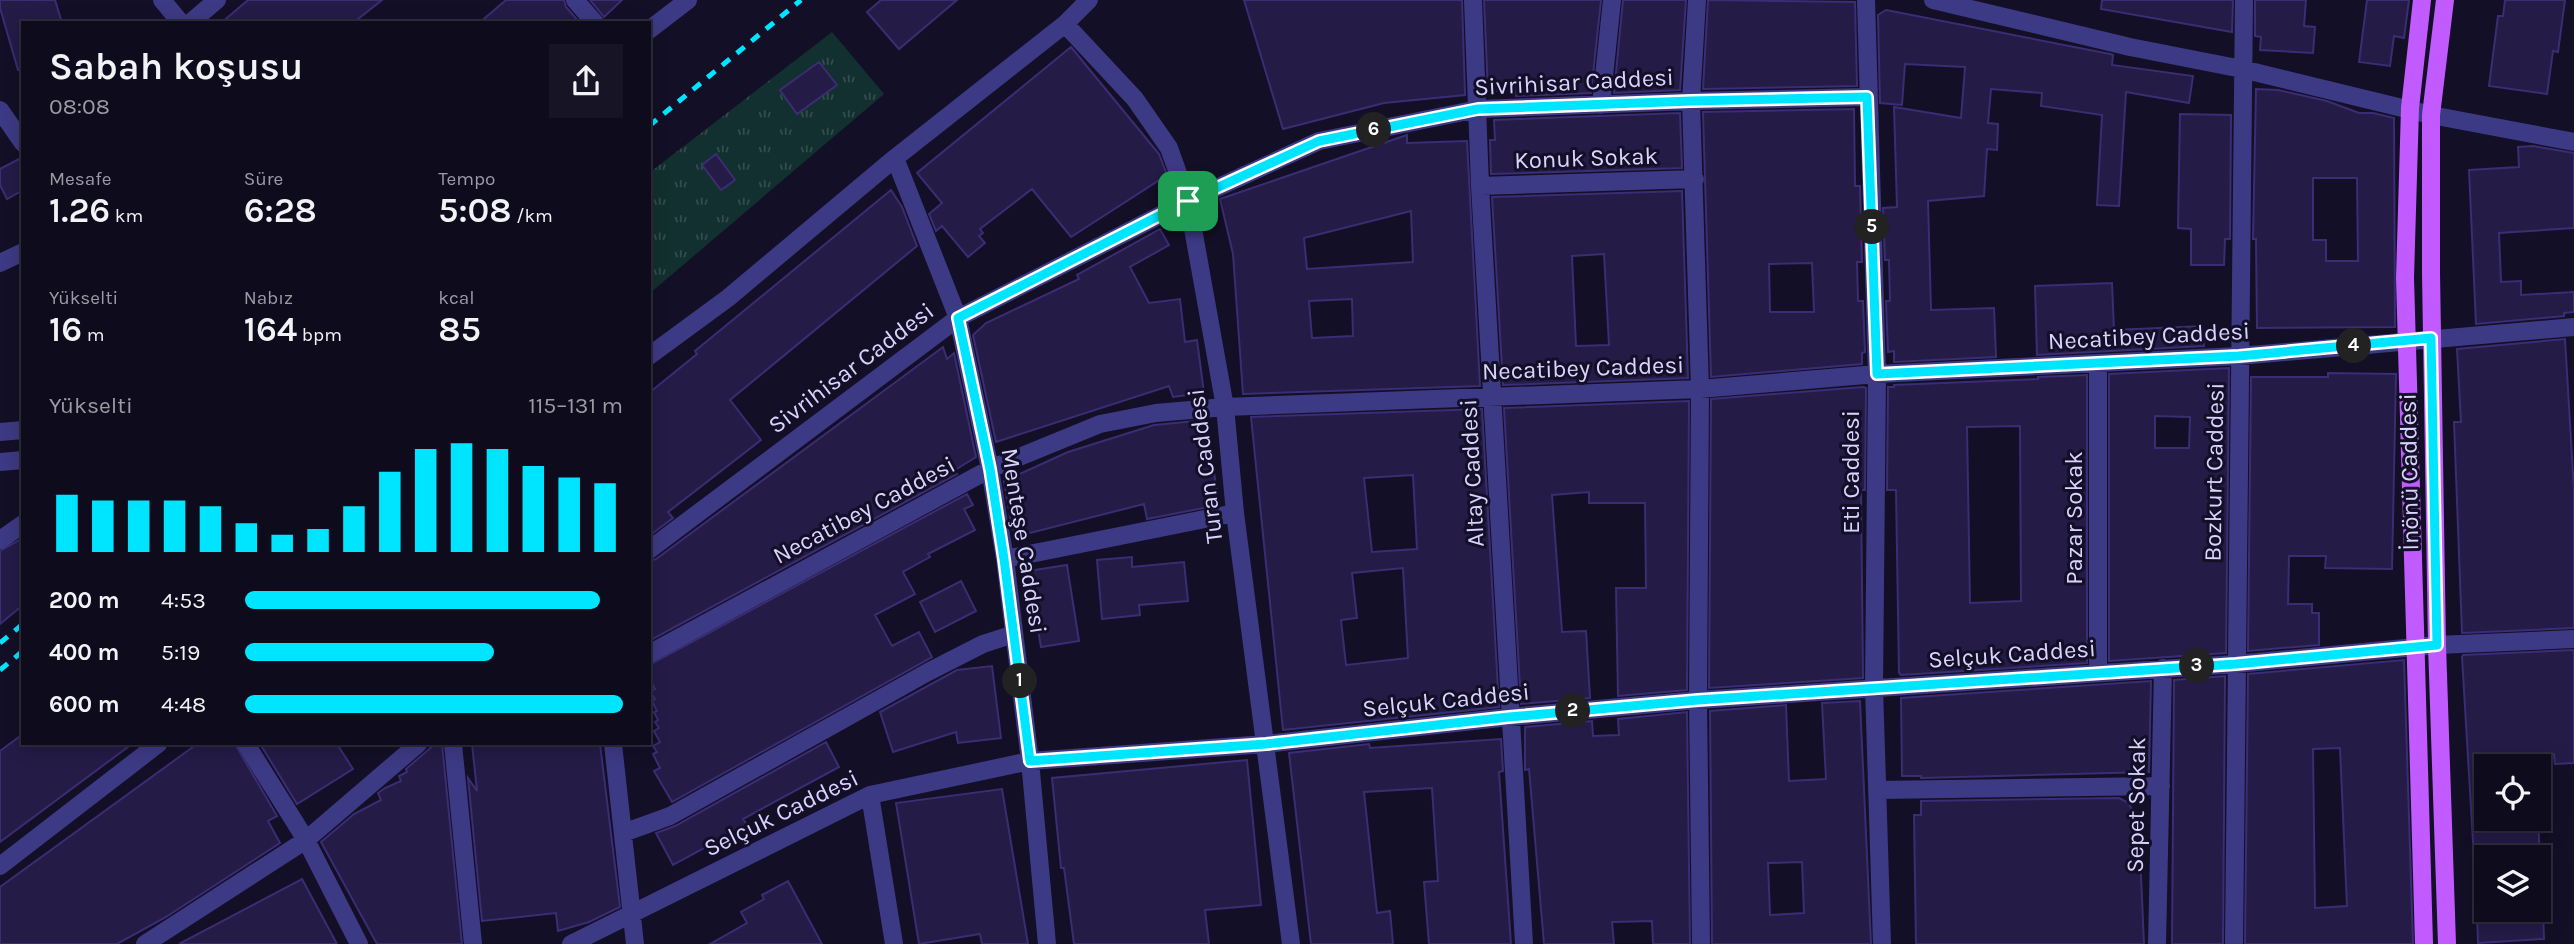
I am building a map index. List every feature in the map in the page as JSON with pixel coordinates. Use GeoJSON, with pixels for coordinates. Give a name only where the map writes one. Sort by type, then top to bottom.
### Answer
{"type":"FeatureCollection","features":[{"type":"Feature","properties":{"kind":"main road","name":"İnönü Caddesi"},"geometry":{"type":"LineString","coordinates":[[2422,0],[2410,108],[2406,342],[2424,944]]}},
{"type":"Feature","properties":{"kind":"main road","name":"İnönü Caddesi"},"geometry":{"type":"LineString","coordinates":[[2445,0],[2431,115],[2431,338],[2437,645],[2447,944]]}},
{"type":"Feature","properties":{"kind":"street"},"geometry":{"type":"LineString","coordinates":[[162,0],[179,21]]}},
{"type":"Feature","properties":{"kind":"street"},"geometry":{"type":"LineString","coordinates":[[192,21],[217,0]]}},
{"type":"Feature","properties":{"kind":"street"},"geometry":{"type":"LineString","coordinates":[[575,0],[593,21]]}},
{"type":"Feature","properties":{"kind":"street"},"geometry":{"type":"LineString","coordinates":[[651,28],[688,0]]}},
{"type":"Feature","properties":{"kind":"street"},"geometry":{"type":"LineString","coordinates":[[651,355],[738,290],[895,158],[1065,24],[1089,0]]}},
{"type":"Feature","properties":{"kind":"street","name":"Altay Caddesi"},"geometry":{"type":"LineString","coordinates":[[1473,0],[1480,187],[1524,944]]}},
{"type":"Feature","properties":{"kind":"street"},"geometry":{"type":"LineString","coordinates":[[1601,105],[1612,0]]}},
{"type":"Feature","properties":{"kind":"street"},"geometry":{"type":"LineString","coordinates":[[1697,0],[1691,101],[1700,389],[1698,700],[1701,944]]}},
{"type":"Feature","properties":{"kind":"street","name":"Eti Caddesi"},"geometry":{"type":"LineString","coordinates":[[1866,0],[1877,374],[1874,687],[1882,944]]}},
{"type":"Feature","properties":{"kind":"street"},"geometry":{"type":"LineString","coordinates":[[1933,0],[2130,47],[2242,69],[2431,115],[2574,142]]}},
{"type":"Feature","properties":{"kind":"street","name":"Bozkurt Caddesi"},"geometry":{"type":"LineString","coordinates":[[2234,944],[2244,0]]}},
{"type":"Feature","properties":{"kind":"street","name":"Turan Caddesi"},"geometry":{"type":"LineString","coordinates":[[1065,24],[1135,99],[1169,148],[1188,201],[1225,407],[1235,513],[1291,944]]}},
{"type":"Feature","properties":{"kind":"street","name":"Sivrihisar Caddesi"},"geometry":{"type":"LineString","coordinates":[[651,548],[958,318],[1188,201],[1319,141],[1478,109],[1867,97]]}},
{"type":"Feature","properties":{"kind":"street"},"geometry":{"type":"LineString","coordinates":[[0,110],[15,134]]}},
{"type":"Feature","properties":{"kind":"street","name":"Menteşe Caddesi"},"geometry":{"type":"LineString","coordinates":[[895,158],[958,318],[990,469],[1030,761],[1047,944]]}},
{"type":"Feature","properties":{"kind":"street","name":"Konuk Sokak"},"geometry":{"type":"LineString","coordinates":[[1480,187],[1695,178]]}},
{"type":"Feature","properties":{"kind":"street"},"geometry":{"type":"LineString","coordinates":[[0,263],[21,253]]}},
{"type":"Feature","properties":{"kind":"street"},"geometry":{"type":"LineString","coordinates":[[2574,328],[2574,335]]}},
{"type":"Feature","properties":{"kind":"street","name":"Necatibey Caddesi"},"geometry":{"type":"LineString","coordinates":[[651,653],[990,469],[1100,424],[1156,413],[1225,407],[1492,395],[1700,389],[1877,374],[2239,356],[2574,328]]}},
{"type":"Feature","properties":{"kind":"street","name":"Pazar Sokak"},"geometry":{"type":"LineString","coordinates":[[2098,364],[2098,673]]}},
{"type":"Feature","properties":{"kind":"street"},"geometry":{"type":"LineString","coordinates":[[0,432],[21,430]]}},
{"type":"Feature","properties":{"kind":"street"},"geometry":{"type":"LineString","coordinates":[[0,462],[21,460]]}},
{"type":"Feature","properties":{"kind":"street"},"geometry":{"type":"LineString","coordinates":[[1004,559],[1235,513]]}},
{"type":"Feature","properties":{"kind":"street"},"geometry":{"type":"LineString","coordinates":[[0,540],[21,525]]}},
{"type":"Feature","properties":{"kind":"street"},"geometry":{"type":"LineString","coordinates":[[623,833],[670,816],[928,672],[983,644],[1014,634]]}},
{"type":"Feature","properties":{"kind":"street","name":"Selçuk Caddesi"},"geometry":{"type":"LineString","coordinates":[[570,944],[870,795],[1030,761],[1266,744],[1509,717],[1698,700],[2236,664],[2437,645],[2574,639]]}},
{"type":"Feature","properties":{"kind":"street","name":"Sepet Sokak"},"geometry":{"type":"LineString","coordinates":[[2158,944],[2163,668]]}},
{"type":"Feature","properties":{"kind":"street"},"geometry":{"type":"LineString","coordinates":[[0,866],[157,745]]}},
{"type":"Feature","properties":{"kind":"street"},"geometry":{"type":"LineString","coordinates":[[247,745],[306,840],[359,944]]}},
{"type":"Feature","properties":{"kind":"street"},"geometry":{"type":"LineString","coordinates":[[145,944],[306,840],[417,745]]}},
{"type":"Feature","properties":{"kind":"street"},"geometry":{"type":"LineString","coordinates":[[453,745],[473,944]]}},
{"type":"Feature","properties":{"kind":"street"},"geometry":{"type":"LineString","coordinates":[[613,745],[635,944]]}},
{"type":"Feature","properties":{"kind":"street"},"geometry":{"type":"LineString","coordinates":[[1877,790],[2161,786]]}},
{"type":"Feature","properties":{"kind":"street"},"geometry":{"type":"LineString","coordinates":[[870,795],[894,944]]}},
{"type":"Feature","properties":{"kind":"green space"},"geometry":{"type":"Polygon","coordinates":[[[832,32],[884,94],[651,292],[651,171],[832,32]]]}},
{"type":"Feature","properties":{"kind":"building"},"geometry":{"type":"Polygon","coordinates":[[[0,0],[55,0],[61,21],[21,21],[21,70],[18,70],[0,0]]]}},
{"type":"Feature","properties":{"kind":"building"},"geometry":{"type":"Polygon","coordinates":[[[248,0],[382,0],[356,21],[223,21],[248,0]]]}},
{"type":"Feature","properties":{"kind":"building"},"geometry":{"type":"Polygon","coordinates":[[[506,0],[564,0],[566,7],[578,21],[481,21],[506,0]]]}},
{"type":"Feature","properties":{"kind":"building"},"geometry":{"type":"Polygon","coordinates":[[[590,0],[622,0],[604,17],[590,0]]]}},
{"type":"Feature","properties":{"kind":"building"},"geometry":{"type":"Polygon","coordinates":[[[881,0],[957,0],[899,49],[867,12],[881,0]]]}},
{"type":"Feature","properties":{"kind":"building"},"geometry":{"type":"Polygon","coordinates":[[[1244,0],[1462,0],[1465,95],[1384,103],[1283,129],[1244,0]]]}},
{"type":"Feature","properties":{"kind":"building"},"geometry":{"type":"Polygon","coordinates":[[[1484,0],[1601,0],[1591,93],[1516,96],[1514,89],[1488,92],[1484,0]]]}},
{"type":"Feature","properties":{"kind":"building"},"geometry":{"type":"Polygon","coordinates":[[[1623,0],[1686,0],[1680,90],[1614,93],[1623,0]]]}},
{"type":"Feature","properties":{"kind":"building"},"geometry":{"type":"Polygon","coordinates":[[[1708,0],[1855,2],[1857,86],[1703,89],[1708,0]]]}},
{"type":"Feature","properties":{"kind":"building"},"geometry":{"type":"Polygon","coordinates":[[[2102,0],[2233,0],[2232,32],[2101,9],[2102,0]]]}},
{"type":"Feature","properties":{"kind":"building"},"geometry":{"type":"Polygon","coordinates":[[[2255,0],[2306,0],[2304,26],[2315,27],[2313,53],[2260,50],[2261,37],[2255,36],[2255,0]]]}},
{"type":"Feature","properties":{"kind":"building"},"geometry":{"type":"Polygon","coordinates":[[[2367,0],[2409,0],[2404,38],[2394,36],[2390,66],[2359,62],[2367,0]]]}},
{"type":"Feature","properties":{"kind":"building"},"geometry":{"type":"Polygon","coordinates":[[[2505,0],[2565,0],[2558,52],[2553,51],[2547,94],[2489,86],[2498,16],[2503,16],[2505,0]]]}},
{"type":"Feature","properties":{"kind":"building"},"geometry":{"type":"Polygon","coordinates":[[[1886,10],[2110,54],[2113,55],[2112,65],[2193,76],[2189,103],[2126,92],[2119,206],[2097,205],[2102,115],[2041,106],[2042,93],[1991,89],[1988,123],[1998,124],[1997,150],[1987,149],[1984,196],[1928,201],[1931,310],[1994,308],[1996,357],[1894,362],[1894,351],[1888,352],[1886,301],[1890,301],[1889,260],[1885,260],[1883,208],[1897,207],[1894,107],[1961,118],[1965,67],[1905,64],[1902,105],[1880,103],[1878,15],[1886,10]]]}},
{"type":"Feature","properties":{"kind":"building"},"geometry":{"type":"Polygon","coordinates":[[[1071,47],[1159,154],[1167,175],[1071,237],[1032,189],[980,229],[983,233],[979,236],[985,243],[968,257],[942,226],[936,231],[929,214],[942,203],[917,173],[1071,47]]]}},
{"type":"Feature","properties":{"kind":"building"},"geometry":{"type":"Polygon","coordinates":[[[819,62],[837,85],[797,114],[780,90],[819,62]]]}},
{"type":"Feature","properties":{"kind":"building"},"geometry":{"type":"Polygon","coordinates":[[[2256,89],[2278,90],[2327,101],[2359,113],[2394,118],[2395,327],[2257,328],[2256,239],[2253,239],[2256,89]],[[2313,178],[2313,240],[2326,240],[2326,261],[2358,261],[2357,178],[2313,178]]]}},
{"type":"Feature","properties":{"kind":"building"},"geometry":{"type":"Polygon","coordinates":[[[1854,109],[1855,186],[1860,186],[1862,262],[1857,262],[1858,301],[1863,301],[1865,352],[1862,353],[1862,364],[1711,377],[1703,112],[1854,109]],[[1812,263],[1769,264],[1770,312],[1814,312],[1812,263]]]}},
{"type":"Feature","properties":{"kind":"building"},"geometry":{"type":"Polygon","coordinates":[[[1680,113],[1682,168],[1491,174],[1490,140],[1495,140],[1494,120],[1680,113]]]}},
{"type":"Feature","properties":{"kind":"building"},"geometry":{"type":"Polygon","coordinates":[[[2180,114],[2231,115],[2230,239],[2225,239],[2224,265],[2191,265],[2191,229],[2178,228],[2180,114]]]}},
{"type":"Feature","properties":{"kind":"building"},"geometry":{"type":"Polygon","coordinates":[[[1407,135],[1407,143],[1467,141],[1480,386],[1243,394],[1233,254],[1220,199],[1407,135]],[[1411,211],[1304,238],[1307,269],[1413,262],[1411,211]],[[1352,299],[1309,301],[1312,338],[1353,336],[1352,299]]]}},
{"type":"Feature","properties":{"kind":"building"},"geometry":{"type":"Polygon","coordinates":[[[2533,146],[2574,153],[2574,228],[2499,233],[2501,282],[2521,281],[2521,295],[2574,292],[2574,312],[2564,313],[2564,316],[2476,324],[2469,170],[2519,167],[2518,147],[2533,146]]]}},
{"type":"Feature","properties":{"kind":"building"},"geometry":{"type":"Polygon","coordinates":[[[716,154],[735,180],[721,190],[702,165],[716,154]]]}},
{"type":"Feature","properties":{"kind":"building"},"geometry":{"type":"Polygon","coordinates":[[[21,158],[21,191],[7,199],[0,185],[0,169],[21,158]]]}},
{"type":"Feature","properties":{"kind":"building"},"geometry":{"type":"Polygon","coordinates":[[[891,190],[902,207],[917,246],[730,400],[761,440],[668,512],[673,518],[651,534],[651,391],[697,354],[695,351],[891,190]]]}},
{"type":"Feature","properties":{"kind":"building"},"geometry":{"type":"Polygon","coordinates":[[[1682,191],[1688,378],[1503,385],[1492,197],[1682,191]],[[1604,254],[1572,256],[1576,346],[1609,345],[1604,254]]]}},
{"type":"Feature","properties":{"kind":"building"},"geometry":{"type":"Polygon","coordinates":[[[1160,229],[1169,245],[1130,267],[1149,303],[1180,299],[1185,342],[1197,340],[1204,393],[1173,397],[1169,386],[996,442],[973,335],[986,323],[1079,279],[1077,275],[1160,229]]]}},
{"type":"Feature","properties":{"kind":"building"},"geometry":{"type":"Polygon","coordinates":[[[2112,283],[2114,330],[2203,326],[2204,346],[2037,355],[2035,286],[2112,283]]]}},
{"type":"Feature","properties":{"kind":"building"},"geometry":{"type":"Polygon","coordinates":[[[2565,339],[2574,491],[2574,628],[2462,633],[2454,422],[2461,422],[2457,349],[2565,339]]]}},
{"type":"Feature","properties":{"kind":"building"},"geometry":{"type":"Polygon","coordinates":[[[943,347],[947,359],[954,353],[976,457],[955,470],[957,474],[651,640],[651,560],[943,347]]]}},
{"type":"Feature","properties":{"kind":"building"},"geometry":{"type":"Polygon","coordinates":[[[2229,368],[2226,653],[2109,661],[2109,374],[2229,368]],[[2155,416],[2155,448],[2189,448],[2190,417],[2155,416]]]}},
{"type":"Feature","properties":{"kind":"building"},"geometry":{"type":"Polygon","coordinates":[[[2328,373],[2396,374],[2392,569],[2325,568],[2326,556],[2289,556],[2288,604],[2312,604],[2312,613],[2319,613],[2319,645],[2248,651],[2251,377],[2328,377],[2328,373]]]}},
{"type":"Feature","properties":{"kind":"building"},"geometry":{"type":"Polygon","coordinates":[[[2087,375],[2087,663],[1901,675],[1896,490],[1887,490],[1888,387],[2087,375]],[[2020,426],[1967,427],[1970,603],[2021,601],[2020,426]]]}},
{"type":"Feature","properties":{"kind":"building"},"geometry":{"type":"Polygon","coordinates":[[[1866,388],[1865,490],[1861,490],[1863,678],[1709,688],[1711,399],[1866,388]]]}},
{"type":"Feature","properties":{"kind":"building"},"geometry":{"type":"Polygon","coordinates":[[[1689,401],[1687,690],[1618,696],[1616,588],[1646,588],[1645,503],[1589,503],[1589,492],[1552,495],[1562,632],[1586,631],[1590,698],[1521,704],[1504,408],[1689,401]]]}},
{"type":"Feature","properties":{"kind":"building"},"geometry":{"type":"Polygon","coordinates":[[[1482,409],[1499,707],[1283,730],[1251,417],[1482,409]],[[1413,475],[1364,478],[1372,552],[1417,549],[1413,475]],[[1403,568],[1352,573],[1357,618],[1341,620],[1346,665],[1408,658],[1403,568]]]}},
{"type":"Feature","properties":{"kind":"building"},"geometry":{"type":"Polygon","coordinates":[[[1206,420],[1219,505],[1147,519],[1144,504],[1022,535],[1012,529],[1004,481],[1068,452],[1154,425],[1206,420]]]}},
{"type":"Feature","properties":{"kind":"building"},"geometry":{"type":"Polygon","coordinates":[[[967,494],[973,505],[964,509],[975,530],[928,554],[930,557],[903,572],[915,594],[875,615],[892,646],[919,632],[932,657],[672,802],[654,771],[660,768],[653,754],[657,752],[653,746],[660,742],[654,731],[659,728],[655,722],[658,720],[654,712],[657,711],[652,701],[655,699],[651,691],[655,689],[651,682],[651,664],[967,494]]]}},
{"type":"Feature","properties":{"kind":"building"},"geometry":{"type":"Polygon","coordinates":[[[21,539],[21,607],[0,624],[0,551],[21,539]]]}},
{"type":"Feature","properties":{"kind":"building"},"geometry":{"type":"Polygon","coordinates":[[[1132,557],[1132,567],[1184,562],[1188,601],[1139,605],[1140,615],[1102,619],[1097,560],[1132,557]]]}},
{"type":"Feature","properties":{"kind":"building"},"geometry":{"type":"Polygon","coordinates":[[[1067,565],[1079,641],[1041,647],[1028,571],[1067,565]]]}},
{"type":"Feature","properties":{"kind":"building"},"geometry":{"type":"Polygon","coordinates":[[[961,581],[976,611],[935,632],[920,602],[961,581]]]}},
{"type":"Feature","properties":{"kind":"building"},"geometry":{"type":"Polygon","coordinates":[[[2574,650],[2574,763],[2555,764],[2554,754],[2474,754],[2474,831],[2539,831],[2539,845],[2474,845],[2474,858],[2463,655],[2574,650]]]}},
{"type":"Feature","properties":{"kind":"building"},"geometry":{"type":"Polygon","coordinates":[[[2404,660],[2413,944],[2245,944],[2248,674],[2404,660]],[[2340,748],[2313,749],[2315,908],[2347,906],[2340,748]]]}},
{"type":"Feature","properties":{"kind":"building"},"geometry":{"type":"Polygon","coordinates":[[[992,666],[1001,738],[958,743],[956,732],[893,752],[880,712],[957,670],[992,666]]]}},
{"type":"Feature","properties":{"kind":"building"},"geometry":{"type":"Polygon","coordinates":[[[2225,676],[2223,944],[2172,944],[2174,680],[2225,676]]]}},
{"type":"Feature","properties":{"kind":"building"},"geometry":{"type":"Polygon","coordinates":[[[2151,681],[2149,772],[1921,778],[1902,776],[1901,698],[2151,681]]]}},
{"type":"Feature","properties":{"kind":"building"},"geometry":{"type":"Polygon","coordinates":[[[1860,701],[1871,944],[1712,944],[1710,711],[1786,705],[1789,781],[1826,779],[1822,703],[1860,701]],[[1802,862],[1768,863],[1770,915],[1804,913],[1802,862]]]}},
{"type":"Feature","properties":{"kind":"building"},"geometry":{"type":"Polygon","coordinates":[[[1687,712],[1690,944],[1653,944],[1652,921],[1612,922],[1614,944],[1544,944],[1529,769],[1525,770],[1525,727],[1592,721],[1593,736],[1619,735],[1618,719],[1687,712]]]}},
{"type":"Feature","properties":{"kind":"building"},"geometry":{"type":"Polygon","coordinates":[[[21,735],[21,745],[131,745],[0,842],[0,751],[21,735]]]}},
{"type":"Feature","properties":{"kind":"building"},"geometry":{"type":"Polygon","coordinates":[[[1501,739],[1503,771],[1499,772],[1511,944],[1429,944],[1424,882],[1438,881],[1432,788],[1364,792],[1377,913],[1390,911],[1393,944],[1311,944],[1289,753],[1369,744],[1370,748],[1501,739]]]}},
{"type":"Feature","properties":{"kind":"building"},"geometry":{"type":"Polygon","coordinates":[[[826,742],[839,767],[743,819],[747,825],[673,865],[656,833],[675,826],[826,742]]]}},
{"type":"Feature","properties":{"kind":"building"},"geometry":{"type":"Polygon","coordinates":[[[196,745],[236,745],[277,816],[268,821],[280,843],[166,917],[117,944],[0,944],[0,887],[196,745]]]}},
{"type":"Feature","properties":{"kind":"building"},"geometry":{"type":"Polygon","coordinates":[[[338,745],[353,769],[297,804],[262,747],[338,745]]]}},
{"type":"Feature","properties":{"kind":"building"},"geometry":{"type":"Polygon","coordinates":[[[434,745],[442,745],[462,944],[377,944],[321,842],[354,814],[381,800],[378,793],[401,781],[399,776],[407,772],[406,769],[434,745]]]}},
{"type":"Feature","properties":{"kind":"building"},"geometry":{"type":"Polygon","coordinates":[[[472,745],[600,745],[620,907],[589,922],[558,931],[556,913],[482,921],[468,778],[477,791],[472,745]]]}},
{"type":"Feature","properties":{"kind":"building"},"geometry":{"type":"Polygon","coordinates":[[[1247,760],[1261,905],[1205,910],[1209,944],[1074,944],[1064,868],[1061,868],[1052,778],[1247,760]]]}},
{"type":"Feature","properties":{"kind":"building"},"geometry":{"type":"Polygon","coordinates":[[[1002,789],[1028,944],[982,944],[980,934],[919,944],[896,803],[1002,789]]]}},
{"type":"Feature","properties":{"kind":"building"},"geometry":{"type":"Polygon","coordinates":[[[2119,798],[2129,803],[2139,829],[2144,944],[1916,944],[1914,815],[1921,815],[1921,801],[2119,798]]]}},
{"type":"Feature","properties":{"kind":"building"},"geometry":{"type":"Polygon","coordinates":[[[302,879],[337,944],[179,944],[302,879]]]}},
{"type":"Feature","properties":{"kind":"building"},"geometry":{"type":"Polygon","coordinates":[[[788,881],[822,944],[710,944],[747,923],[741,912],[764,899],[762,895],[788,881]]]}},
{"type":"Feature","properties":{"kind":"building"},"geometry":{"type":"Polygon","coordinates":[[[2477,922],[2543,922],[2544,939],[2478,943],[2477,922]]]}},
{"type":"Feature","properties":{"kind":"railway"},"geometry":{"type":"LineString","coordinates":[[651,124],[801,0]]}},
{"type":"Feature","properties":{"kind":"railway"},"geometry":{"type":"LineString","coordinates":[[0,643],[21,626]]}},
{"type":"Feature","properties":{"kind":"railway"},"geometry":{"type":"LineString","coordinates":[[0,670],[21,653]]}},
{"type":"Feature","properties":{"kind":"route"},"geometry":{"type":"LineString","coordinates":[[1867,97],[1877,374],[2239,356],[2431,338],[2437,645],[2236,664],[1698,700],[1509,717],[1266,744],[1030,761],[990,469],[958,318],[1188,201],[1319,141],[1478,109],[1867,97]]}}]}
